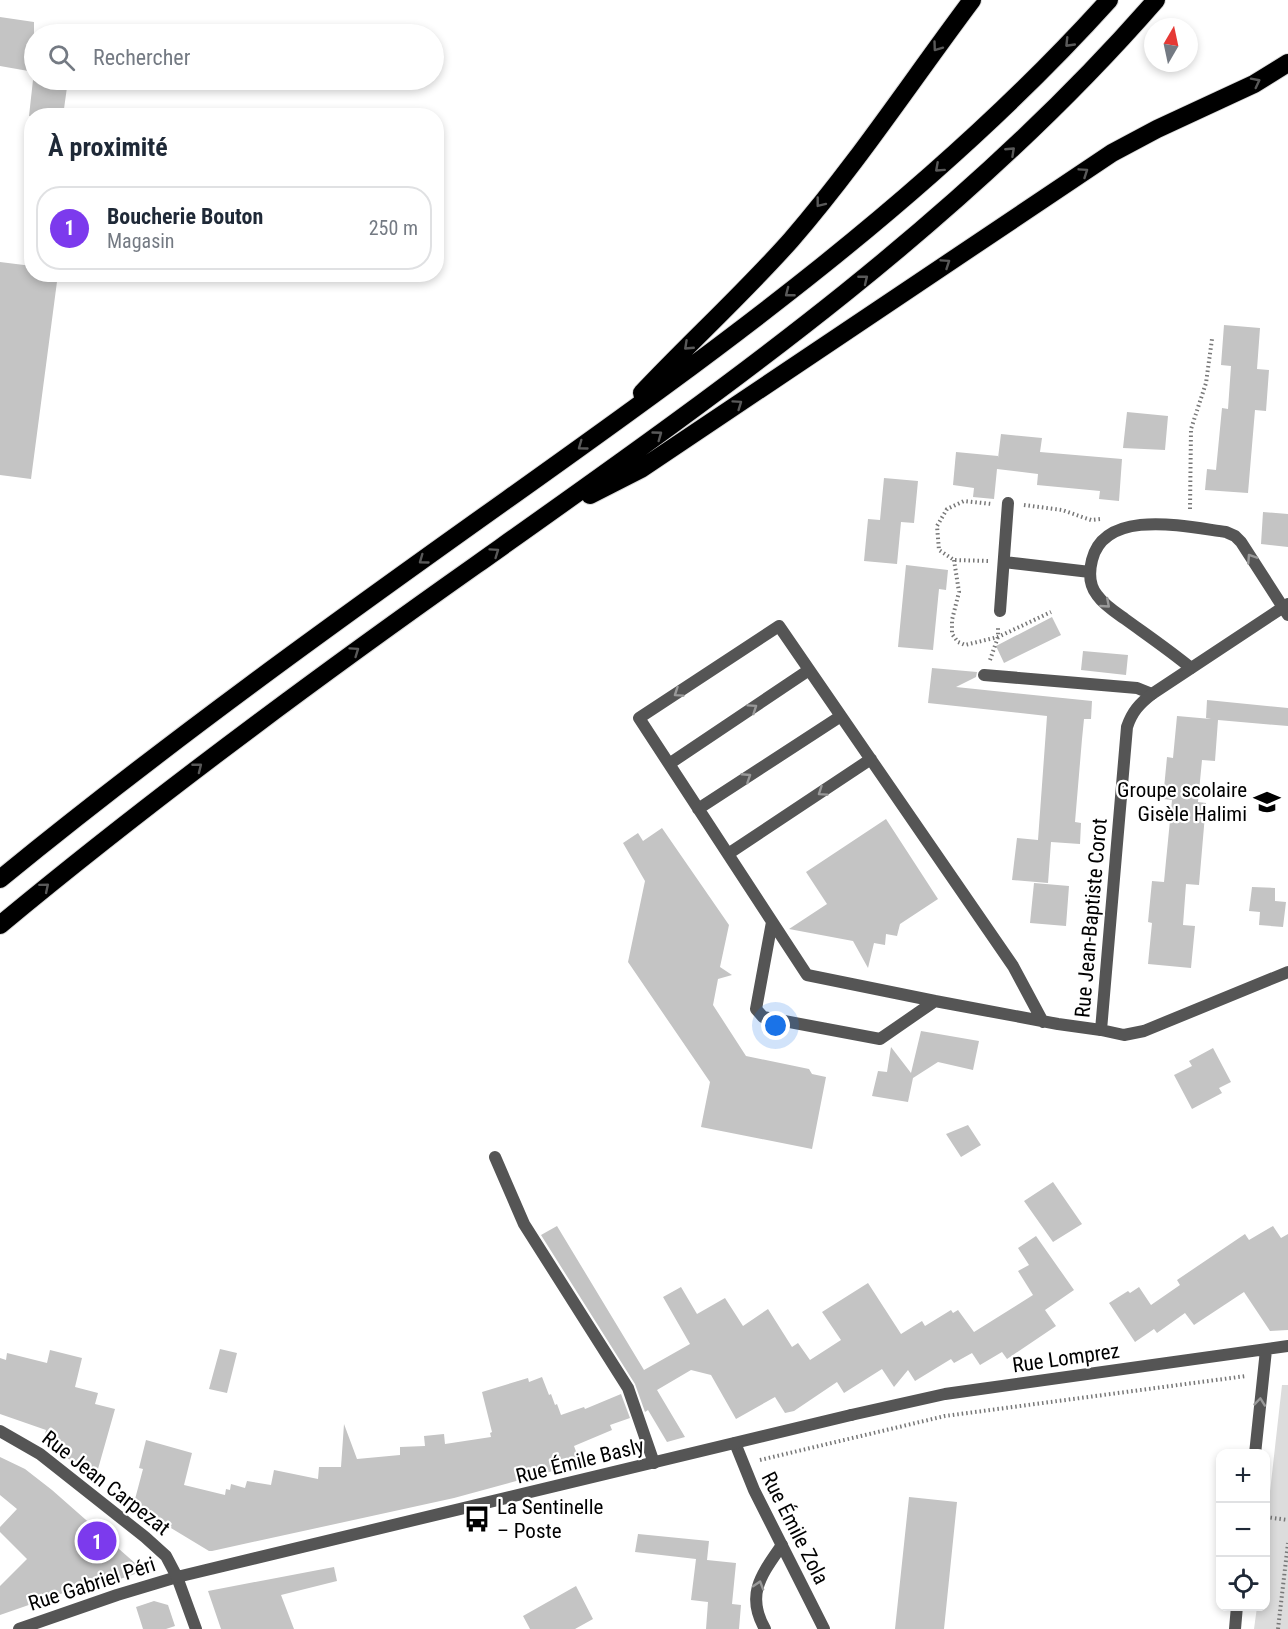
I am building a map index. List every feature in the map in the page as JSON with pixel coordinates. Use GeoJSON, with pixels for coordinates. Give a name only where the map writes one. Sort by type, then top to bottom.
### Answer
{"type":"FeatureCollection","features":[{"type":"Feature","properties":{"kind":"highway"},"geometry":{"type":"LineString","coordinates":[[612,425],[672,361],[719,317],[792,238],[851,164],[972,0]]}},
{"type":"Feature","properties":{"kind":"highway"},"geometry":{"type":"LineString","coordinates":[[0,879],[126,777],[243,689],[612,425],[804,282],[908,196],[1011,102],[1109,0]]}},
{"type":"Feature","properties":{"kind":"highway"},"geometry":{"type":"LineString","coordinates":[[0,925],[110,835],[236,738],[711,397],[884,263],[957,201],[1027,135],[1115,46],[1156,0]]}},
{"type":"Feature","properties":{"kind":"highway"},"geometry":{"type":"LineString","coordinates":[[543,518],[641,469],[1125,145],[1254,84],[1288,63]]}},
{"type":"Feature","properties":{"kind":"street"},"geometry":{"type":"LineString","coordinates":[[1000,610],[1008,503]]}},
{"type":"Feature","properties":{"kind":"street"},"geometry":{"type":"LineString","coordinates":[[1191,668],[1100,600],[1091,585],[1090,572],[1095,551],[1107,537],[1128,527],[1145,524],[1226,532],[1241,542],[1286,608]]}},
{"type":"Feature","properties":{"kind":"street"},"geometry":{"type":"LineString","coordinates":[[1004,562],[1090,572]]}},
{"type":"Feature","properties":{"kind":"street","name":"Rue Jean-Baptiste Corot"},"geometry":{"type":"LineString","coordinates":[[1101,1030],[1127,727],[1135,709],[1152,694],[1286,608]]}},
{"type":"Feature","properties":{"kind":"street"},"geometry":{"type":"LineString","coordinates":[[1043,1022],[1013,966],[779,626],[639,718],[807,975],[1043,1022],[1124,1035],[1144,1031],[1288,972]]}},
{"type":"Feature","properties":{"kind":"street"},"geometry":{"type":"LineString","coordinates":[[669,764],[809,670]]}},
{"type":"Feature","properties":{"kind":"street"},"geometry":{"type":"LineString","coordinates":[[984,675],[1137,688],[1152,694]]}},
{"type":"Feature","properties":{"kind":"street"},"geometry":{"type":"LineString","coordinates":[[698,808],[841,716]]}},
{"type":"Feature","properties":{"kind":"street"},"geometry":{"type":"LineString","coordinates":[[728,855],[871,759]]}},
{"type":"Feature","properties":{"kind":"street"},"geometry":{"type":"LineString","coordinates":[[772,922],[756,1009],[763,1017],[880,1039],[935,1001]]}},
{"type":"Feature","properties":{"kind":"street"},"geometry":{"type":"LineString","coordinates":[[495,1157],[524,1224],[628,1388],[654,1463]]}},
{"type":"Feature","properties":{"kind":"street","name":"Rue Lomprez"},"geometry":{"type":"LineString","coordinates":[[851,1415],[935,1395],[1288,1346]]}},
{"type":"Feature","properties":{"kind":"street"},"geometry":{"type":"LineString","coordinates":[[1255,1449],[1266,1350]]}},
{"type":"Feature","properties":{"kind":"street","name":"Rue Émile Basly"},"geometry":{"type":"LineString","coordinates":[[177,1577],[851,1415]]}},
{"type":"Feature","properties":{"kind":"street","name":"Rue Jean Carpezat"},"geometry":{"type":"LineString","coordinates":[[0,1431],[40,1454],[166,1556],[177,1577],[196,1629]]}},
{"type":"Feature","properties":{"kind":"street","name":"Rue Émile Zola"},"geometry":{"type":"LineString","coordinates":[[735,1443],[753,1491],[824,1629]]}},
{"type":"Feature","properties":{"kind":"street"},"geometry":{"type":"LineString","coordinates":[[765,1629],[757,1610],[756,1588],[782,1545]]}},
{"type":"Feature","properties":{"kind":"street","name":"Rue Gabriel Péri"},"geometry":{"type":"LineString","coordinates":[[19,1629],[177,1577]]}},
{"type":"Feature","properties":{"kind":"street"},"geometry":{"type":"LineString","coordinates":[[1235,1629],[1237,1611]]}},
{"type":"Feature","properties":{"kind":"path"},"geometry":{"type":"LineString","coordinates":[[1189,527],[1191,429],[1206,382],[1212,339]]}},
{"type":"Feature","properties":{"kind":"path"},"geometry":{"type":"LineString","coordinates":[[1004,562],[975,559],[954,560],[939,550],[937,526],[947,508],[964,501],[989,504],[1008,503],[1062,510],[1091,520],[1108,519]]}},
{"type":"Feature","properties":{"kind":"path"},"geometry":{"type":"LineString","coordinates":[[984,675],[998,637],[1000,610]]}},
{"type":"Feature","properties":{"kind":"path"},"geometry":{"type":"LineString","coordinates":[[743,1465],[945,1416],[1264,1373]]}},
{"type":"Feature","properties":{"kind":"path"},"geometry":{"type":"LineString","coordinates":[[1270,1518],[1288,1520]]}},
{"type":"Feature","properties":{"kind":"path"},"geometry":{"type":"LineString","coordinates":[[1278,1629],[1288,1543]]}},
{"type":"Feature","properties":{"kind":"shaded area"},"geometry":{"type":"Polygon","coordinates":[[[1282,1385],[1288,1385],[1288,1629],[1254,1629],[1256,1611],[1270,1611],[1270,1492],[1282,1385]]]}},
{"type":"Feature","properties":{"kind":"building"},"geometry":{"type":"Polygon","coordinates":[[[0,17],[34,22],[34,24],[24,24],[24,70],[0,66],[0,17]]]}},
{"type":"Feature","properties":{"kind":"building"},"geometry":{"type":"Polygon","coordinates":[[[32,90],[67,90],[64,108],[30,108],[32,90]]]}},
{"type":"Feature","properties":{"kind":"building"},"geometry":{"type":"Polygon","coordinates":[[[0,262],[24,265],[24,282],[57,282],[31,479],[0,475],[0,262]]]}},
{"type":"Feature","properties":{"kind":"building"},"geometry":{"type":"Polygon","coordinates":[[[1224,325],[1260,328],[1257,369],[1269,370],[1266,411],[1255,410],[1248,493],[1205,490],[1207,469],[1216,470],[1222,408],[1228,409],[1231,366],[1221,365],[1224,325]]]}},
{"type":"Feature","properties":{"kind":"building"},"geometry":{"type":"Polygon","coordinates":[[[1127,412],[1168,416],[1165,450],[1123,448],[1127,412]]]}},
{"type":"Feature","properties":{"kind":"building"},"geometry":{"type":"Polygon","coordinates":[[[1001,434],[1042,438],[1040,452],[1122,459],[1119,501],[1099,499],[1100,491],[1037,485],[1038,474],[997,469],[994,499],[973,497],[974,488],[953,485],[956,452],[998,456],[998,458],[1001,434]]]}},
{"type":"Feature","properties":{"kind":"building"},"geometry":{"type":"Polygon","coordinates":[[[884,478],[918,481],[914,523],[901,522],[897,564],[864,561],[868,519],[880,520],[884,478]]]}},
{"type":"Feature","properties":{"kind":"building"},"geometry":{"type":"Polygon","coordinates":[[[1263,512],[1288,514],[1288,547],[1261,544],[1263,512]]]}},
{"type":"Feature","properties":{"kind":"building"},"geometry":{"type":"Polygon","coordinates":[[[906,565],[948,570],[946,590],[939,589],[933,650],[898,647],[906,565]]]}},
{"type":"Feature","properties":{"kind":"building"},"geometry":{"type":"Polygon","coordinates":[[[1052,617],[1061,635],[1004,663],[996,646],[1052,617]]]}},
{"type":"Feature","properties":{"kind":"building"},"geometry":{"type":"Polygon","coordinates":[[[1083,651],[1128,655],[1126,675],[1081,670],[1083,651]]]}},
{"type":"Feature","properties":{"kind":"building"},"geometry":{"type":"Polygon","coordinates":[[[932,668],[977,672],[976,677],[956,687],[1092,701],[1091,719],[1084,719],[1075,822],[1081,823],[1080,844],[1051,842],[1048,883],[1012,880],[1017,838],[1038,840],[1047,716],[928,703],[932,668]]]}},
{"type":"Feature","properties":{"kind":"building"},"geometry":{"type":"Polygon","coordinates":[[[1207,700],[1288,708],[1288,726],[1218,720],[1215,761],[1202,760],[1198,802],[1206,803],[1199,885],[1186,884],[1183,925],[1195,926],[1191,968],[1148,964],[1152,923],[1148,922],[1152,881],[1164,882],[1172,800],[1163,799],[1167,757],[1173,758],[1177,716],[1211,719],[1206,718],[1207,700]]]}},
{"type":"Feature","properties":{"kind":"building"},"geometry":{"type":"Polygon","coordinates":[[[886,819],[938,899],[900,924],[897,936],[886,934],[885,945],[874,943],[868,968],[853,941],[789,929],[827,904],[806,872],[886,819]]]}},
{"type":"Feature","properties":{"kind":"building"},"geometry":{"type":"Polygon","coordinates":[[[662,828],[729,925],[720,967],[732,975],[718,979],[713,1005],[746,1056],[809,1069],[812,1074],[826,1077],[812,1149],[701,1127],[710,1082],[628,962],[645,881],[623,843],[638,833],[643,841],[662,828]]]}},
{"type":"Feature","properties":{"kind":"building"},"geometry":{"type":"Polygon","coordinates":[[[1034,883],[1069,886],[1066,926],[1030,923],[1034,883]]]}},
{"type":"Feature","properties":{"kind":"building"},"geometry":{"type":"Polygon","coordinates":[[[1252,887],[1275,888],[1275,901],[1286,902],[1283,927],[1259,925],[1260,912],[1249,911],[1252,887]]]}},
{"type":"Feature","properties":{"kind":"building"},"geometry":{"type":"Polygon","coordinates":[[[921,1031],[979,1041],[973,1070],[938,1062],[913,1078],[908,1102],[872,1096],[878,1071],[887,1072],[891,1047],[911,1073],[921,1031]]]}},
{"type":"Feature","properties":{"kind":"building"},"geometry":{"type":"Polygon","coordinates":[[[1213,1048],[1231,1082],[1219,1088],[1222,1093],[1192,1109],[1174,1075],[1192,1066],[1189,1061],[1213,1048]]]}},
{"type":"Feature","properties":{"kind":"building"},"geometry":{"type":"Polygon","coordinates":[[[968,1125],[981,1145],[961,1157],[946,1134],[968,1125]]]}},
{"type":"Feature","properties":{"kind":"building"},"geometry":{"type":"Polygon","coordinates":[[[1053,1182],[1082,1224],[1053,1242],[1024,1201],[1053,1182]]]}},
{"type":"Feature","properties":{"kind":"building"},"geometry":{"type":"Polygon","coordinates":[[[557,1226],[644,1370],[690,1344],[663,1297],[681,1287],[697,1314],[725,1298],[743,1326],[768,1309],[792,1347],[798,1343],[810,1360],[841,1340],[822,1312],[868,1283],[901,1334],[922,1321],[925,1326],[951,1310],[953,1313],[958,1310],[974,1332],[1033,1295],[1018,1271],[1029,1265],[1018,1248],[1036,1236],[1074,1290],[1045,1310],[1056,1326],[1007,1359],[1002,1352],[980,1365],[972,1353],[954,1363],[951,1359],[915,1381],[908,1370],[894,1387],[882,1369],[844,1393],[837,1382],[794,1411],[785,1413],[775,1397],[736,1419],[711,1375],[691,1370],[657,1390],[685,1437],[667,1442],[648,1410],[645,1412],[635,1384],[541,1235],[557,1226]]]}},
{"type":"Feature","properties":{"kind":"building"},"geometry":{"type":"Polygon","coordinates":[[[1273,1226],[1281,1238],[1288,1234],[1288,1330],[1270,1331],[1244,1292],[1194,1325],[1185,1313],[1157,1333],[1154,1329],[1135,1342],[1109,1303],[1139,1287],[1151,1305],[1180,1285],[1177,1280],[1245,1234],[1249,1240],[1273,1226]]]}},
{"type":"Feature","properties":{"kind":"building"},"geometry":{"type":"Polygon","coordinates":[[[220,1349],[237,1353],[227,1393],[209,1389],[220,1349]]]}},
{"type":"Feature","properties":{"kind":"building"},"geometry":{"type":"Polygon","coordinates":[[[50,1350],[82,1358],[75,1387],[98,1393],[95,1404],[115,1409],[96,1476],[59,1453],[44,1439],[46,1430],[0,1414],[0,1358],[6,1360],[7,1353],[47,1363],[50,1350]]]}},
{"type":"Feature","properties":{"kind":"building"},"geometry":{"type":"Polygon","coordinates":[[[542,1377],[561,1415],[584,1407],[585,1409],[621,1394],[630,1418],[610,1425],[612,1430],[574,1446],[578,1457],[558,1463],[560,1469],[454,1498],[212,1551],[166,1525],[134,1503],[143,1469],[139,1468],[146,1440],[192,1453],[184,1485],[225,1495],[226,1489],[230,1490],[231,1484],[245,1488],[247,1481],[271,1485],[274,1470],[318,1479],[319,1467],[341,1467],[344,1424],[357,1459],[400,1455],[400,1447],[425,1446],[424,1436],[444,1434],[445,1444],[491,1437],[492,1432],[482,1392],[528,1378],[529,1382],[542,1377]]]}},
{"type":"Feature","properties":{"kind":"building"},"geometry":{"type":"Polygon","coordinates":[[[0,1457],[25,1469],[52,1490],[144,1571],[114,1581],[112,1576],[0,1615],[0,1586],[27,1559],[0,1532],[0,1527],[17,1509],[0,1495],[0,1457]]]}},
{"type":"Feature","properties":{"kind":"building"},"geometry":{"type":"Polygon","coordinates":[[[909,1497],[957,1502],[944,1629],[895,1629],[909,1497]]]}},
{"type":"Feature","properties":{"kind":"building"},"geometry":{"type":"Polygon","coordinates":[[[638,1534],[709,1541],[707,1560],[736,1563],[732,1604],[741,1605],[739,1629],[706,1629],[708,1602],[691,1600],[696,1559],[635,1552],[638,1534]]]}},
{"type":"Feature","properties":{"kind":"building"},"geometry":{"type":"Polygon","coordinates":[[[334,1567],[337,1581],[281,1595],[294,1629],[221,1629],[208,1591],[334,1567]]]}},
{"type":"Feature","properties":{"kind":"building"},"geometry":{"type":"Polygon","coordinates":[[[576,1586],[593,1619],[575,1629],[530,1629],[523,1616],[576,1586]]]}},
{"type":"Feature","properties":{"kind":"building"},"geometry":{"type":"Polygon","coordinates":[[[154,1601],[168,1605],[175,1626],[166,1629],[143,1629],[136,1607],[154,1601]]]}},
{"type":"Feature","properties":{"kind":"place","name":"Groupe scolaire Gisèle Halimi"},"geometry":{"type":"Point","coordinates":[1267,802]}},
{"type":"Feature","properties":{"kind":"place","name":"La Sentinelle – Poste"},"geometry":{"type":"Point","coordinates":[477,1519]}},
{"type":"Feature","properties":{"kind":"place","name":"Boucherie Bouton"},"geometry":{"type":"Point","coordinates":[97,1541]}}]}
